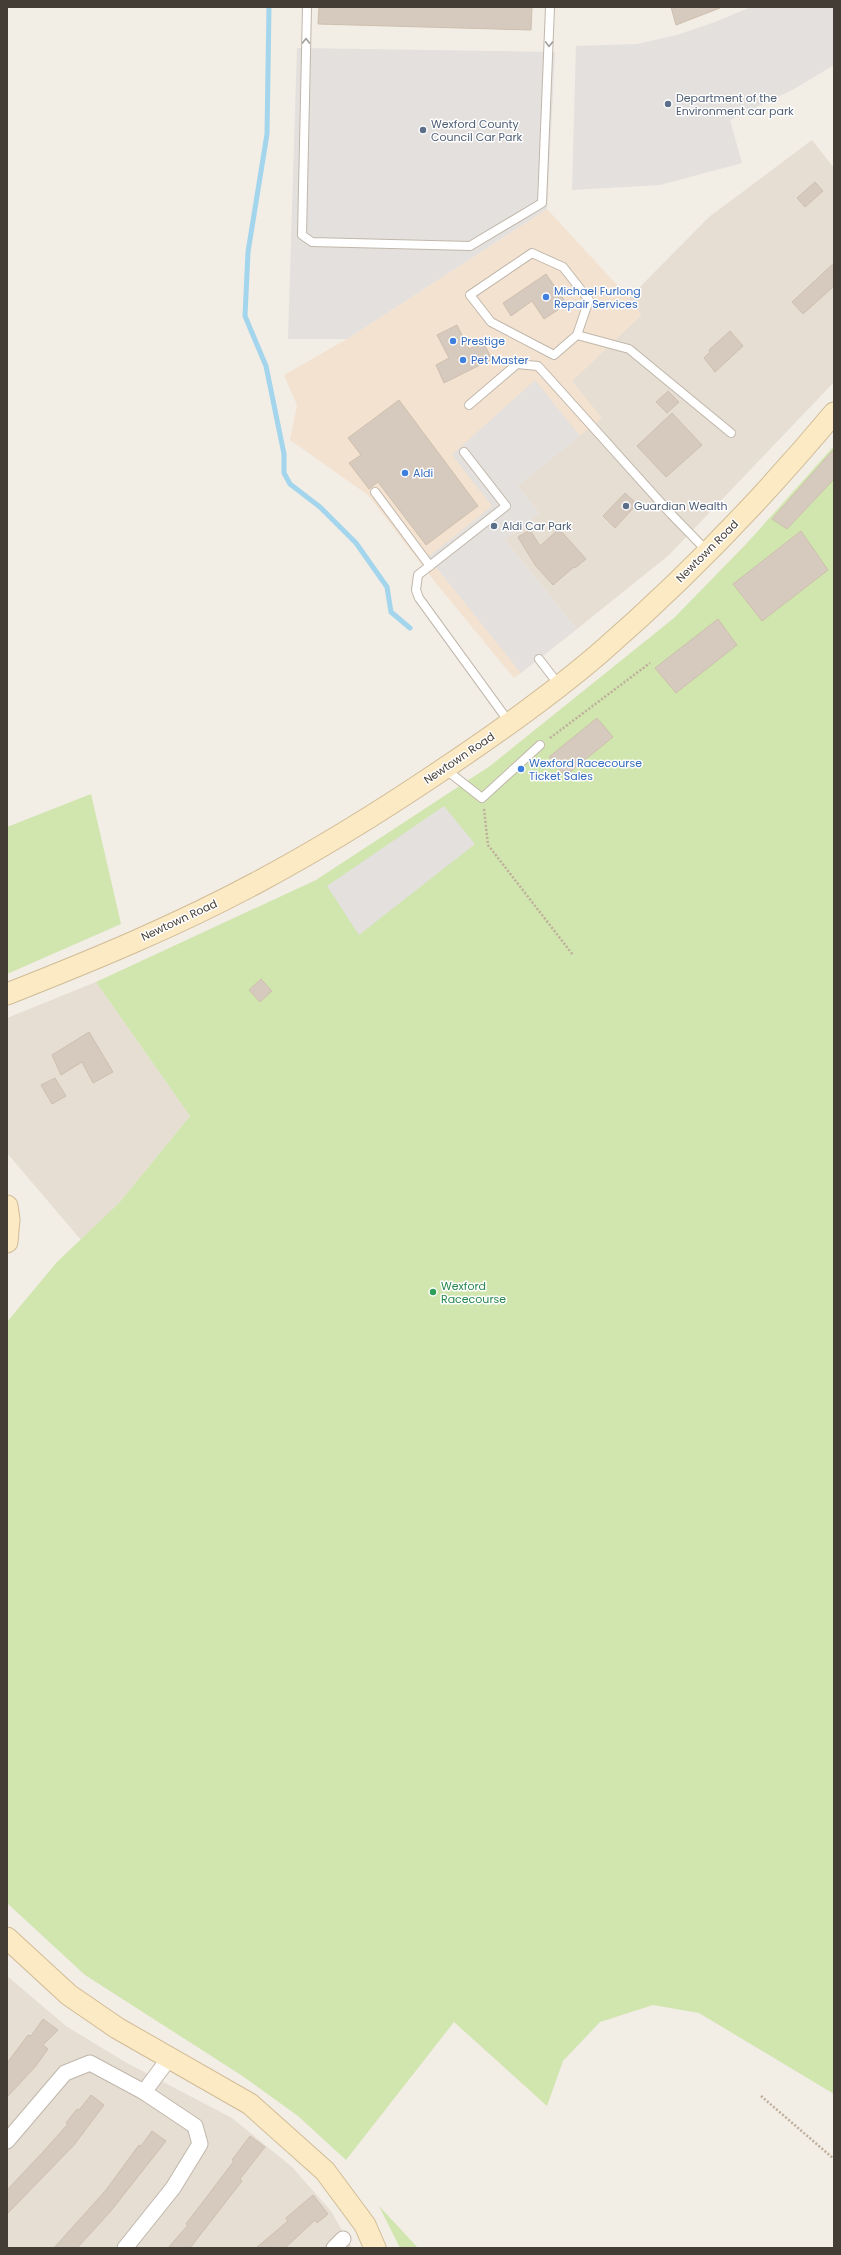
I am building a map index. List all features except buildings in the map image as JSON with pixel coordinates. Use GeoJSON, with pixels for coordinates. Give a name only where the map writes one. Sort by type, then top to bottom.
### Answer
{"type":"FeatureCollection","features":[{"type":"Feature","properties":{"kind":"main road","name":"Newtown Road"},"geometry":{"type":"LineString","coordinates":[[7,994],[119,947],[255,884],[372,816],[510,723],[560,686],[602,652],[708,552],[779,477],[834,413]]}},
{"type":"Feature","properties":{"kind":"main road"},"geometry":{"type":"LineString","coordinates":[[7,1206],[9,1219],[7,1242]]}},
{"type":"Feature","properties":{"kind":"main road"},"geometry":{"type":"LineString","coordinates":[[7,1938],[69,1995],[117,2028],[250,2104],[325,2171],[365,2225],[375,2248]]}},
{"type":"Feature","properties":{"kind":"street"},"geometry":{"type":"LineString","coordinates":[[144,2092],[170,2057]]}},
{"type":"Feature","properties":{"kind":"street"},"geometry":{"type":"LineString","coordinates":[[7,2141],[65,2073],[90,2063],[144,2092],[195,2126],[200,2144],[173,2188],[125,2248]]}},
{"type":"Feature","properties":{"kind":"lane"},"geometry":{"type":"LineString","coordinates":[[307,7],[302,235],[312,242],[470,246],[542,203],[550,7]]}},
{"type":"Feature","properties":{"kind":"lane"},"geometry":{"type":"LineString","coordinates":[[532,253],[563,267],[589,300],[577,335],[554,355],[491,322],[470,295],[532,253]]}},
{"type":"Feature","properties":{"kind":"lane"},"geometry":{"type":"LineString","coordinates":[[577,335],[629,349],[731,433]]}},
{"type":"Feature","properties":{"kind":"lane"},"geometry":{"type":"LineString","coordinates":[[469,405],[516,364],[538,366],[708,552]]}},
{"type":"Feature","properties":{"kind":"lane"},"geometry":{"type":"LineString","coordinates":[[464,452],[506,506],[418,575],[416,590],[419,598],[510,723]]}},
{"type":"Feature","properties":{"kind":"lane"},"geometry":{"type":"LineString","coordinates":[[375,492],[430,566]]}},
{"type":"Feature","properties":{"kind":"lane"},"geometry":{"type":"LineString","coordinates":[[539,659],[560,686]]}},
{"type":"Feature","properties":{"kind":"lane"},"geometry":{"type":"LineString","coordinates":[[445,768],[482,798],[540,745]]}},
{"type":"Feature","properties":{"kind":"path"},"geometry":{"type":"LineString","coordinates":[[540,745],[650,663]]}},
{"type":"Feature","properties":{"kind":"path"},"geometry":{"type":"LineString","coordinates":[[482,798],[488,845],[574,955]]}},
{"type":"Feature","properties":{"kind":"path"},"geometry":{"type":"LineString","coordinates":[[762,2096],[834,2159]]}},
{"type":"Feature","properties":{"kind":"shaded area","name":"Department of the Environment car park"},"geometry":{"type":"Polygon","coordinates":[[[751,7],[834,7],[834,65],[794,89],[730,120],[742,163],[660,185],[572,190],[576,46],[637,44],[677,35],[715,22],[751,7]]]}},
{"type":"Feature","properties":{"kind":"shaded area","name":"Wexford County Council Car Park"},"geometry":{"type":"Polygon","coordinates":[[[297,48],[555,52],[547,209],[347,339],[288,339],[297,48]]]}},
{"type":"Feature","properties":{"kind":"shaded area"},"geometry":{"type":"Polygon","coordinates":[[[812,140],[834,168],[834,382],[669,555],[577,629],[505,540],[539,513],[518,486],[572,381],[641,315],[629,298],[709,217],[812,140]]]}},
{"type":"Feature","properties":{"kind":"shaded area"},"geometry":{"type":"Polygon","coordinates":[[[547,209],[629,298],[641,315],[572,381],[602,418],[518,486],[539,513],[505,540],[577,629],[514,678],[435,582],[368,495],[290,440],[297,405],[284,375],[347,339],[547,209]]]}},
{"type":"Feature","properties":{"kind":"shaded area","name":"Aldi Car Park"},"geometry":{"type":"Polygon","coordinates":[[[535,380],[580,436],[518,486],[539,513],[505,540],[577,629],[521,673],[428,557],[492,506],[452,455],[535,380]]]}},
{"type":"Feature","properties":{"kind":"shaded area"},"geometry":{"type":"Polygon","coordinates":[[[444,806],[475,844],[359,935],[327,886],[444,806]]]}},
{"type":"Feature","properties":{"kind":"shaded area"},"geometry":{"type":"Polygon","coordinates":[[[96,982],[190,1116],[119,1203],[81,1240],[7,1153],[7,1018],[96,982]]]}},
{"type":"Feature","properties":{"kind":"shaded area"},"geometry":{"type":"Polygon","coordinates":[[[7,1976],[66,2026],[125,2062],[232,2118],[292,2167],[331,2211],[352,2248],[7,2248],[7,1976]]]}},
{"type":"Feature","properties":{"kind":"green space","name":"Wexford Racecourse"},"geometry":{"type":"Polygon","coordinates":[[[834,446],[834,2094],[699,2013],[653,2005],[600,2022],[563,2061],[547,2106],[454,2022],[346,2160],[298,2116],[241,2075],[85,1975],[7,1903],[7,1322],[57,1262],[119,1203],[190,1116],[96,982],[316,880],[490,766],[674,618],[748,542],[834,446]]]}},
{"type":"Feature","properties":{"kind":"green space"},"geometry":{"type":"Polygon","coordinates":[[[91,794],[121,924],[7,974],[7,827],[91,794]]]}},
{"type":"Feature","properties":{"kind":"green space"},"geometry":{"type":"Polygon","coordinates":[[[379,2206],[418,2248],[400,2248],[379,2206]]]}},
{"type":"Feature","properties":{"kind":"waterway"},"geometry":{"type":"LineString","coordinates":[[269,7],[267,134],[248,252],[245,316],[266,366],[284,454],[284,473],[290,484],[320,507],[356,543],[387,587],[391,612],[410,628]]}},
{"type":"Feature","properties":{"kind":"place","name":"Department of the Environment car park"},"geometry":{"type":"Point","coordinates":[668,104]}},
{"type":"Feature","properties":{"kind":"place","name":"Wexford County Council Car Park"},"geometry":{"type":"Point","coordinates":[423,130]}},
{"type":"Feature","properties":{"kind":"place","name":"Michael Furlong Repair Services"},"geometry":{"type":"Point","coordinates":[546,297]}},
{"type":"Feature","properties":{"kind":"place","name":"Prestige"},"geometry":{"type":"Point","coordinates":[453,341]}},
{"type":"Feature","properties":{"kind":"place","name":"Pet Master"},"geometry":{"type":"Point","coordinates":[463,360]}},
{"type":"Feature","properties":{"kind":"place","name":"Aldi"},"geometry":{"type":"Point","coordinates":[405,473]}},
{"type":"Feature","properties":{"kind":"place","name":"Guardian Wealth"},"geometry":{"type":"Point","coordinates":[626,506]}},
{"type":"Feature","properties":{"kind":"place","name":"Aldi Car Park"},"geometry":{"type":"Point","coordinates":[494,526]}},
{"type":"Feature","properties":{"kind":"place","name":"Wexford Racecourse Ticket Sales"},"geometry":{"type":"Point","coordinates":[521,769]}},
{"type":"Feature","properties":{"kind":"place","name":"Wexford Racecourse"},"geometry":{"type":"Point","coordinates":[433,1292]}}]}
